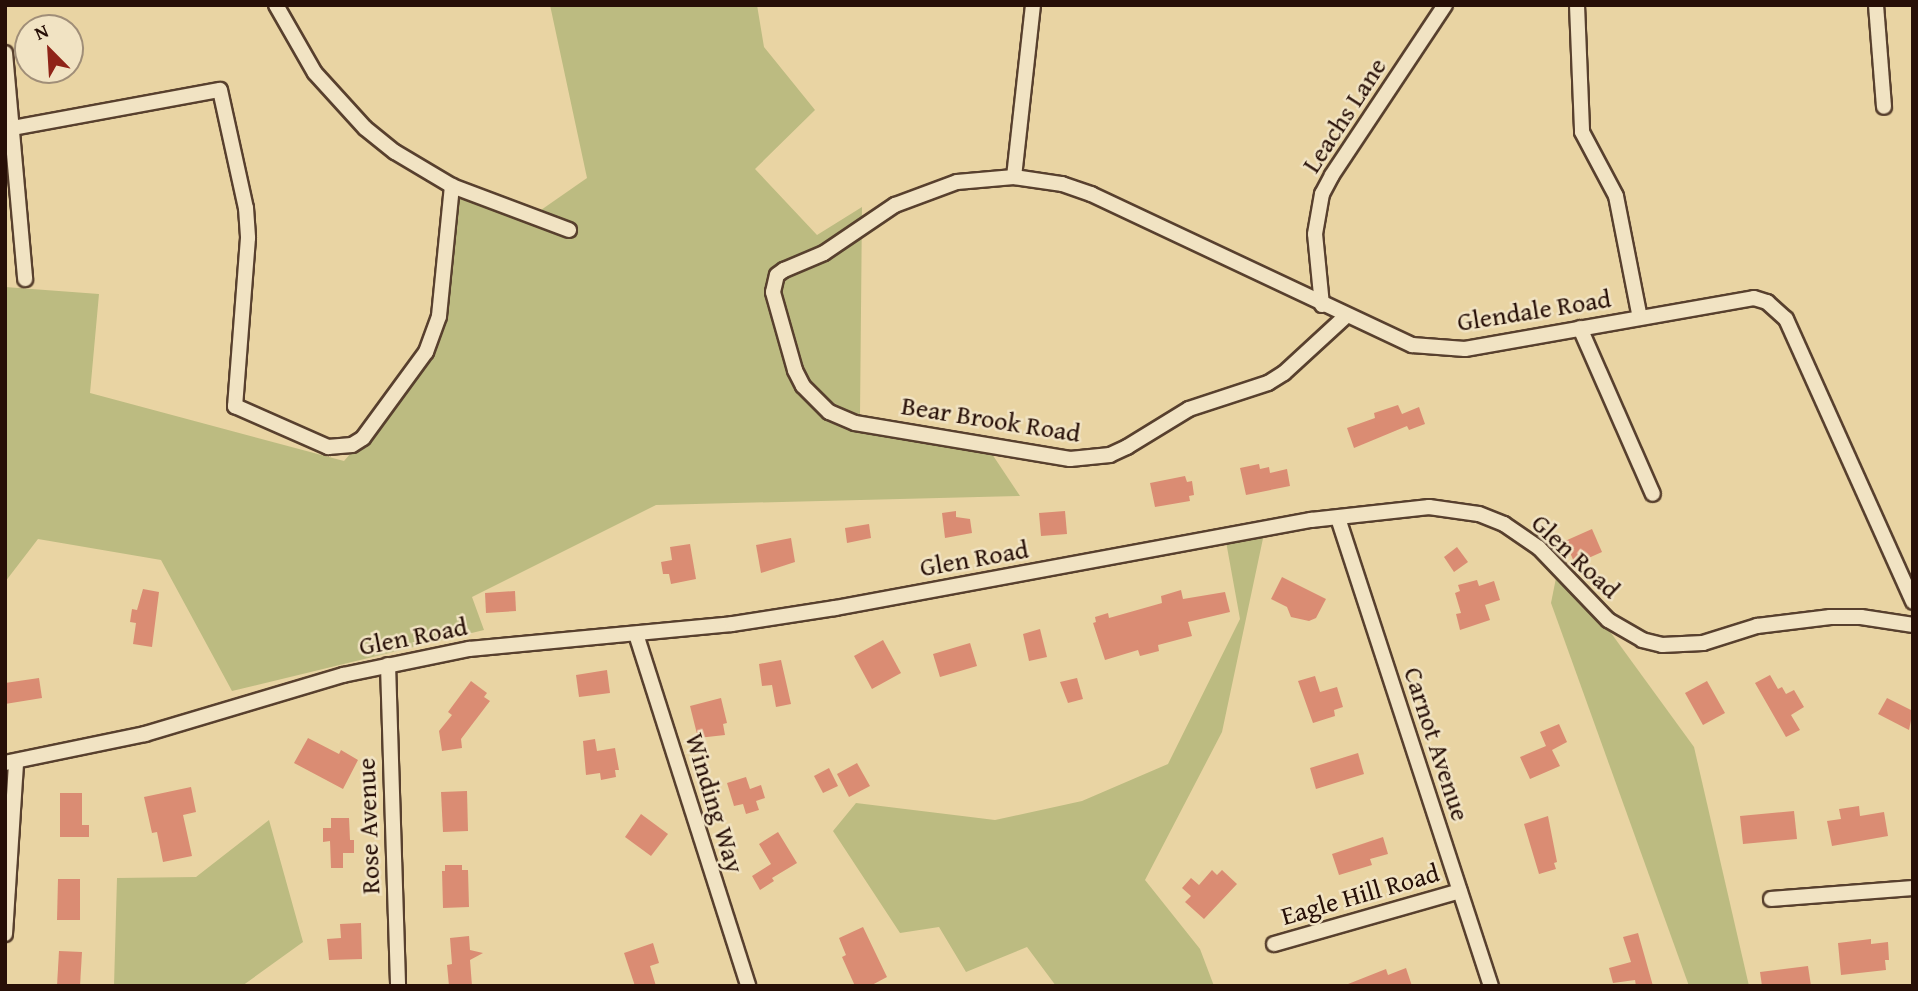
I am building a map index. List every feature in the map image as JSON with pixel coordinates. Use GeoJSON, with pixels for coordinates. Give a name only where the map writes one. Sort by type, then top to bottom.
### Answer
{"type":"FeatureCollection","features":[{"type":"Feature","properties":{"kind":"street"},"geometry":{"type":"LineString","coordinates":[[275,5],[308,62],[337,100],[395,152],[452,186],[569,230]]}},
{"type":"Feature","properties":{"kind":"street"},"geometry":{"type":"LineString","coordinates":[[1014,177],[1033,5]]}},
{"type":"Feature","properties":{"kind":"street","name":"Leachs Lane"},"geometry":{"type":"LineString","coordinates":[[1322,304],[1315,234],[1322,194],[1445,5]]}},
{"type":"Feature","properties":{"kind":"street"},"geometry":{"type":"LineString","coordinates":[[1577,5],[1582,132],[1616,196],[1640,318]]}},
{"type":"Feature","properties":{"kind":"street"},"geometry":{"type":"LineString","coordinates":[[1876,5],[1884,107]]}},
{"type":"Feature","properties":{"kind":"street"},"geometry":{"type":"LineString","coordinates":[[5,53],[25,279]]}},
{"type":"Feature","properties":{"kind":"street"},"geometry":{"type":"LineString","coordinates":[[12,128],[220,90],[246,208],[248,238],[236,406],[327,447],[352,445],[363,438],[414,370],[433,337],[439,316],[452,186]]}},
{"type":"Feature","properties":{"kind":"street","name":"Glendale Road"},"geometry":{"type":"LineString","coordinates":[[852,234],[895,205],[957,182],[1014,177],[1062,184],[1091,194],[1401,342],[1440,349],[1465,349],[1741,299],[1767,302],[1778,309],[1786,319],[1913,602]]}},
{"type":"Feature","properties":{"kind":"street","name":"Bear Brook Road"},"geometry":{"type":"LineString","coordinates":[[852,234],[824,253],[784,270],[773,284],[795,370],[814,399],[829,412],[855,423],[1070,459],[1110,454],[1189,409],[1268,383],[1284,373],[1346,316]]}},
{"type":"Feature","properties":{"kind":"street"},"geometry":{"type":"LineString","coordinates":[[1580,328],[1653,494]]}},
{"type":"Feature","properties":{"kind":"street","name":"Glen Road"},"geometry":{"type":"LineString","coordinates":[[11,762],[145,734],[388,665],[509,643],[636,634],[835,608],[1338,518],[1429,508],[1479,514],[1504,524],[1539,548],[1587,600],[1624,632],[1662,645],[1703,643],[1757,626],[1810,618],[1861,617],[1913,625]]}},
{"type":"Feature","properties":{"kind":"street","name":"Carnot Avenue"},"geometry":{"type":"LineString","coordinates":[[1338,518],[1490,986]]}},
{"type":"Feature","properties":{"kind":"street","name":"Winding Way"},"geometry":{"type":"LineString","coordinates":[[636,634],[748,986]]}},
{"type":"Feature","properties":{"kind":"street","name":"Rose Avenue"},"geometry":{"type":"LineString","coordinates":[[388,665],[398,986]]}},
{"type":"Feature","properties":{"kind":"street"},"geometry":{"type":"LineString","coordinates":[[5,934],[11,762]]}},
{"type":"Feature","properties":{"kind":"street"},"geometry":{"type":"LineString","coordinates":[[1771,900],[1913,888]]}},
{"type":"Feature","properties":{"kind":"street","name":"Eagle Hill Road"},"geometry":{"type":"LineString","coordinates":[[1274,944],[1460,891]]}},
{"type":"Feature","properties":{"kind":"shaded area"},"geometry":{"type":"Polygon","coordinates":[[[550,5],[757,5],[764,47],[815,110],[755,169],[817,235],[862,207],[860,415],[982,439],[1020,496],[656,505],[472,597],[484,630],[232,691],[161,560],[38,539],[5,582],[5,287],[99,294],[90,393],[344,461],[427,366],[446,195],[541,210],[587,178],[550,5]]]}},
{"type":"Feature","properties":{"kind":"shaded area"},"geometry":{"type":"Polygon","coordinates":[[[1265,529],[1222,732],[1145,880],[1200,949],[1214,986],[1056,986],[1027,947],[966,972],[939,927],[900,933],[833,831],[856,803],[995,820],[1082,801],[1168,764],[1240,619],[1225,536],[1265,529]]]}},
{"type":"Feature","properties":{"kind":"shaded area"},"geometry":{"type":"Polygon","coordinates":[[[1558,568],[1587,600],[1694,747],[1749,986],[1689,986],[1551,603],[1558,568]]]}},
{"type":"Feature","properties":{"kind":"shaded area"},"geometry":{"type":"Polygon","coordinates":[[[269,820],[303,942],[242,986],[114,986],[117,878],[196,877],[269,820]]]}},
{"type":"Feature","properties":{"kind":"building"},"geometry":{"type":"Polygon","coordinates":[[[1398,405],[1402,414],[1419,407],[1425,424],[1409,430],[1407,426],[1354,448],[1347,428],[1375,418],[1374,413],[1398,405]]]}},
{"type":"Feature","properties":{"kind":"building"},"geometry":{"type":"Polygon","coordinates":[[[1259,464],[1260,469],[1269,467],[1270,473],[1287,469],[1290,486],[1246,495],[1240,468],[1259,464]]]}},
{"type":"Feature","properties":{"kind":"building"},"geometry":{"type":"Polygon","coordinates":[[[1185,476],[1187,482],[1192,481],[1194,495],[1189,496],[1190,501],[1155,507],[1150,483],[1185,476]]]}},
{"type":"Feature","properties":{"kind":"building"},"geometry":{"type":"Polygon","coordinates":[[[956,511],[956,517],[970,519],[972,533],[945,538],[942,513],[956,511]]]}},
{"type":"Feature","properties":{"kind":"building"},"geometry":{"type":"Polygon","coordinates":[[[1065,511],[1067,534],[1041,536],[1039,513],[1065,511]]]}},
{"type":"Feature","properties":{"kind":"building"},"geometry":{"type":"Polygon","coordinates":[[[869,524],[871,538],[847,543],[845,528],[869,524]]]}},
{"type":"Feature","properties":{"kind":"building"},"geometry":{"type":"Polygon","coordinates":[[[1592,529],[1602,552],[1575,564],[1565,541],[1592,529]]]}},
{"type":"Feature","properties":{"kind":"building"},"geometry":{"type":"Polygon","coordinates":[[[791,538],[795,562],[761,573],[756,545],[791,538]]]}},
{"type":"Feature","properties":{"kind":"building"},"geometry":{"type":"Polygon","coordinates":[[[690,544],[696,579],[671,584],[669,574],[663,574],[661,562],[672,560],[670,547],[690,544]]]}},
{"type":"Feature","properties":{"kind":"building"},"geometry":{"type":"Polygon","coordinates":[[[1457,547],[1468,562],[1454,572],[1444,557],[1457,547]]]}},
{"type":"Feature","properties":{"kind":"building"},"geometry":{"type":"Polygon","coordinates":[[[1282,577],[1326,599],[1316,618],[1309,621],[1291,617],[1287,607],[1271,599],[1282,577]]]}},
{"type":"Feature","properties":{"kind":"building"},"geometry":{"type":"Polygon","coordinates":[[[1477,580],[1479,586],[1494,581],[1500,600],[1485,605],[1490,620],[1460,630],[1456,614],[1461,613],[1455,593],[1460,591],[1458,585],[1477,580]]]}},
{"type":"Feature","properties":{"kind":"building"},"geometry":{"type":"Polygon","coordinates":[[[143,589],[159,592],[152,647],[133,644],[136,623],[130,622],[132,609],[137,610],[143,589]]]}},
{"type":"Feature","properties":{"kind":"building"},"geometry":{"type":"Polygon","coordinates":[[[1181,590],[1183,599],[1225,592],[1230,612],[1188,622],[1192,636],[1158,645],[1159,651],[1140,656],[1138,650],[1105,660],[1093,623],[1096,622],[1095,617],[1108,613],[1109,618],[1162,603],[1161,596],[1181,590]]]}},
{"type":"Feature","properties":{"kind":"building"},"geometry":{"type":"Polygon","coordinates":[[[515,591],[516,611],[486,613],[485,593],[515,591]]]}},
{"type":"Feature","properties":{"kind":"building"},"geometry":{"type":"Polygon","coordinates":[[[1040,629],[1047,657],[1029,661],[1023,634],[1040,629]]]}},
{"type":"Feature","properties":{"kind":"building"},"geometry":{"type":"Polygon","coordinates":[[[883,640],[901,673],[872,689],[854,656],[883,640]]]}},
{"type":"Feature","properties":{"kind":"building"},"geometry":{"type":"Polygon","coordinates":[[[970,643],[977,666],[940,677],[933,654],[970,643]]]}},
{"type":"Feature","properties":{"kind":"building"},"geometry":{"type":"Polygon","coordinates":[[[781,660],[791,704],[776,707],[772,685],[762,686],[759,664],[781,660]]]}},
{"type":"Feature","properties":{"kind":"building"},"geometry":{"type":"Polygon","coordinates":[[[607,670],[610,693],[579,697],[576,675],[607,670]]]}},
{"type":"Feature","properties":{"kind":"building"},"geometry":{"type":"Polygon","coordinates":[[[1770,675],[1778,689],[1782,687],[1786,694],[1794,690],[1804,707],[1791,715],[1800,730],[1786,737],[1755,683],[1770,675]]]}},
{"type":"Feature","properties":{"kind":"building"},"geometry":{"type":"Polygon","coordinates":[[[1315,676],[1320,692],[1337,687],[1343,707],[1334,710],[1335,716],[1313,723],[1298,681],[1315,676]]]}},
{"type":"Feature","properties":{"kind":"building"},"geometry":{"type":"Polygon","coordinates":[[[39,678],[42,698],[5,704],[5,683],[39,678]]]}},
{"type":"Feature","properties":{"kind":"building"},"geometry":{"type":"Polygon","coordinates":[[[1077,678],[1083,699],[1068,703],[1060,682],[1077,678]]]}},
{"type":"Feature","properties":{"kind":"building"},"geometry":{"type":"Polygon","coordinates":[[[471,681],[487,693],[484,697],[490,701],[461,739],[462,748],[442,751],[439,731],[452,715],[448,712],[471,681]]]}},
{"type":"Feature","properties":{"kind":"building"},"geometry":{"type":"Polygon","coordinates":[[[1707,681],[1725,713],[1703,725],[1685,693],[1707,681]]]}},
{"type":"Feature","properties":{"kind":"building"},"geometry":{"type":"Polygon","coordinates":[[[721,698],[727,723],[723,724],[725,735],[698,738],[690,706],[721,698]]]}},
{"type":"Feature","properties":{"kind":"building"},"geometry":{"type":"Polygon","coordinates":[[[1887,698],[1913,711],[1909,730],[1878,714],[1887,698]]]}},
{"type":"Feature","properties":{"kind":"building"},"geometry":{"type":"Polygon","coordinates":[[[1559,724],[1567,742],[1552,750],[1560,766],[1530,779],[1520,757],[1546,746],[1540,732],[1559,724]]]}},
{"type":"Feature","properties":{"kind":"building"},"geometry":{"type":"Polygon","coordinates":[[[308,738],[339,754],[341,750],[358,760],[343,789],[294,763],[308,738]]]}},
{"type":"Feature","properties":{"kind":"building"},"geometry":{"type":"Polygon","coordinates":[[[595,739],[597,751],[615,748],[619,770],[615,770],[616,777],[601,780],[600,773],[586,775],[583,741],[595,739]]]}},
{"type":"Feature","properties":{"kind":"building"},"geometry":{"type":"Polygon","coordinates":[[[1358,753],[1364,774],[1316,789],[1310,768],[1358,753]]]}},
{"type":"Feature","properties":{"kind":"building"},"geometry":{"type":"Polygon","coordinates":[[[857,763],[870,786],[849,797],[837,774],[857,763]]]}},
{"type":"Feature","properties":{"kind":"building"},"geometry":{"type":"Polygon","coordinates":[[[829,768],[838,786],[823,793],[814,776],[829,768]]]}},
{"type":"Feature","properties":{"kind":"building"},"geometry":{"type":"Polygon","coordinates":[[[746,777],[750,789],[761,785],[765,798],[756,801],[759,810],[746,814],[743,804],[734,806],[727,783],[746,777]]]}},
{"type":"Feature","properties":{"kind":"building"},"geometry":{"type":"Polygon","coordinates":[[[191,787],[196,812],[183,815],[192,856],[163,862],[157,832],[152,833],[144,797],[191,787]]]}},
{"type":"Feature","properties":{"kind":"building"},"geometry":{"type":"Polygon","coordinates":[[[467,791],[468,831],[443,832],[441,792],[467,791]]]}},
{"type":"Feature","properties":{"kind":"building"},"geometry":{"type":"Polygon","coordinates":[[[60,793],[82,793],[82,825],[89,825],[89,837],[60,837],[60,793]]]}},
{"type":"Feature","properties":{"kind":"building"},"geometry":{"type":"Polygon","coordinates":[[[1859,806],[1860,816],[1884,812],[1888,836],[1832,846],[1827,821],[1841,819],[1839,809],[1859,806]]]}},
{"type":"Feature","properties":{"kind":"building"},"geometry":{"type":"Polygon","coordinates":[[[1794,811],[1797,839],[1743,844],[1740,816],[1794,811]]]}},
{"type":"Feature","properties":{"kind":"building"},"geometry":{"type":"Polygon","coordinates":[[[641,814],[668,834],[651,856],[625,837],[641,814]]]}},
{"type":"Feature","properties":{"kind":"building"},"geometry":{"type":"Polygon","coordinates":[[[1548,816],[1556,869],[1539,874],[1524,824],[1548,816]]]}},
{"type":"Feature","properties":{"kind":"building"},"geometry":{"type":"Polygon","coordinates":[[[331,818],[349,818],[350,840],[354,840],[354,853],[343,853],[343,868],[331,868],[330,841],[323,842],[323,828],[331,828],[331,818]]]}},
{"type":"Feature","properties":{"kind":"building"},"geometry":{"type":"Polygon","coordinates":[[[778,832],[797,863],[772,878],[774,881],[760,890],[752,876],[771,864],[759,844],[778,832]]]}},
{"type":"Feature","properties":{"kind":"building"},"geometry":{"type":"Polygon","coordinates":[[[1383,837],[1388,854],[1370,859],[1372,865],[1339,875],[1332,854],[1383,837]]]}},
{"type":"Feature","properties":{"kind":"building"},"geometry":{"type":"Polygon","coordinates":[[[445,865],[462,865],[462,870],[468,870],[469,907],[443,908],[442,871],[445,871],[445,865]]]}},
{"type":"Feature","properties":{"kind":"building"},"geometry":{"type":"Polygon","coordinates":[[[1212,870],[1217,875],[1222,870],[1237,884],[1204,919],[1185,902],[1191,896],[1182,888],[1191,878],[1199,885],[1212,870]]]}},
{"type":"Feature","properties":{"kind":"building"},"geometry":{"type":"Polygon","coordinates":[[[58,879],[80,879],[80,920],[57,920],[58,879]]]}},
{"type":"Feature","properties":{"kind":"building"},"geometry":{"type":"Polygon","coordinates":[[[361,923],[362,959],[329,960],[327,939],[341,938],[340,924],[361,923]]]}},
{"type":"Feature","properties":{"kind":"building"},"geometry":{"type":"Polygon","coordinates":[[[863,927],[887,977],[870,986],[855,986],[842,957],[846,955],[839,938],[863,927]]]}},
{"type":"Feature","properties":{"kind":"building"},"geometry":{"type":"Polygon","coordinates":[[[1638,933],[1653,986],[1636,986],[1635,980],[1613,983],[1609,968],[1631,962],[1623,937],[1638,933]]]}},
{"type":"Feature","properties":{"kind":"building"},"geometry":{"type":"Polygon","coordinates":[[[469,936],[470,950],[483,953],[470,960],[472,986],[449,986],[447,965],[452,964],[450,938],[469,936]]]}},
{"type":"Feature","properties":{"kind":"building"},"geometry":{"type":"Polygon","coordinates":[[[1871,939],[1871,944],[1888,942],[1889,960],[1885,960],[1886,970],[1841,975],[1838,943],[1871,939]]]}},
{"type":"Feature","properties":{"kind":"building"},"geometry":{"type":"Polygon","coordinates":[[[653,943],[659,963],[650,966],[656,986],[635,986],[624,953],[653,943]]]}},
{"type":"Feature","properties":{"kind":"building"},"geometry":{"type":"Polygon","coordinates":[[[59,951],[82,952],[80,986],[57,986],[59,951]]]}},
{"type":"Feature","properties":{"kind":"building"},"geometry":{"type":"Polygon","coordinates":[[[1808,966],[1811,986],[1762,986],[1760,972],[1808,966]]]}},
{"type":"Feature","properties":{"kind":"building"},"geometry":{"type":"Polygon","coordinates":[[[1406,968],[1412,986],[1343,986],[1386,969],[1388,975],[1406,968]]]}}]}
